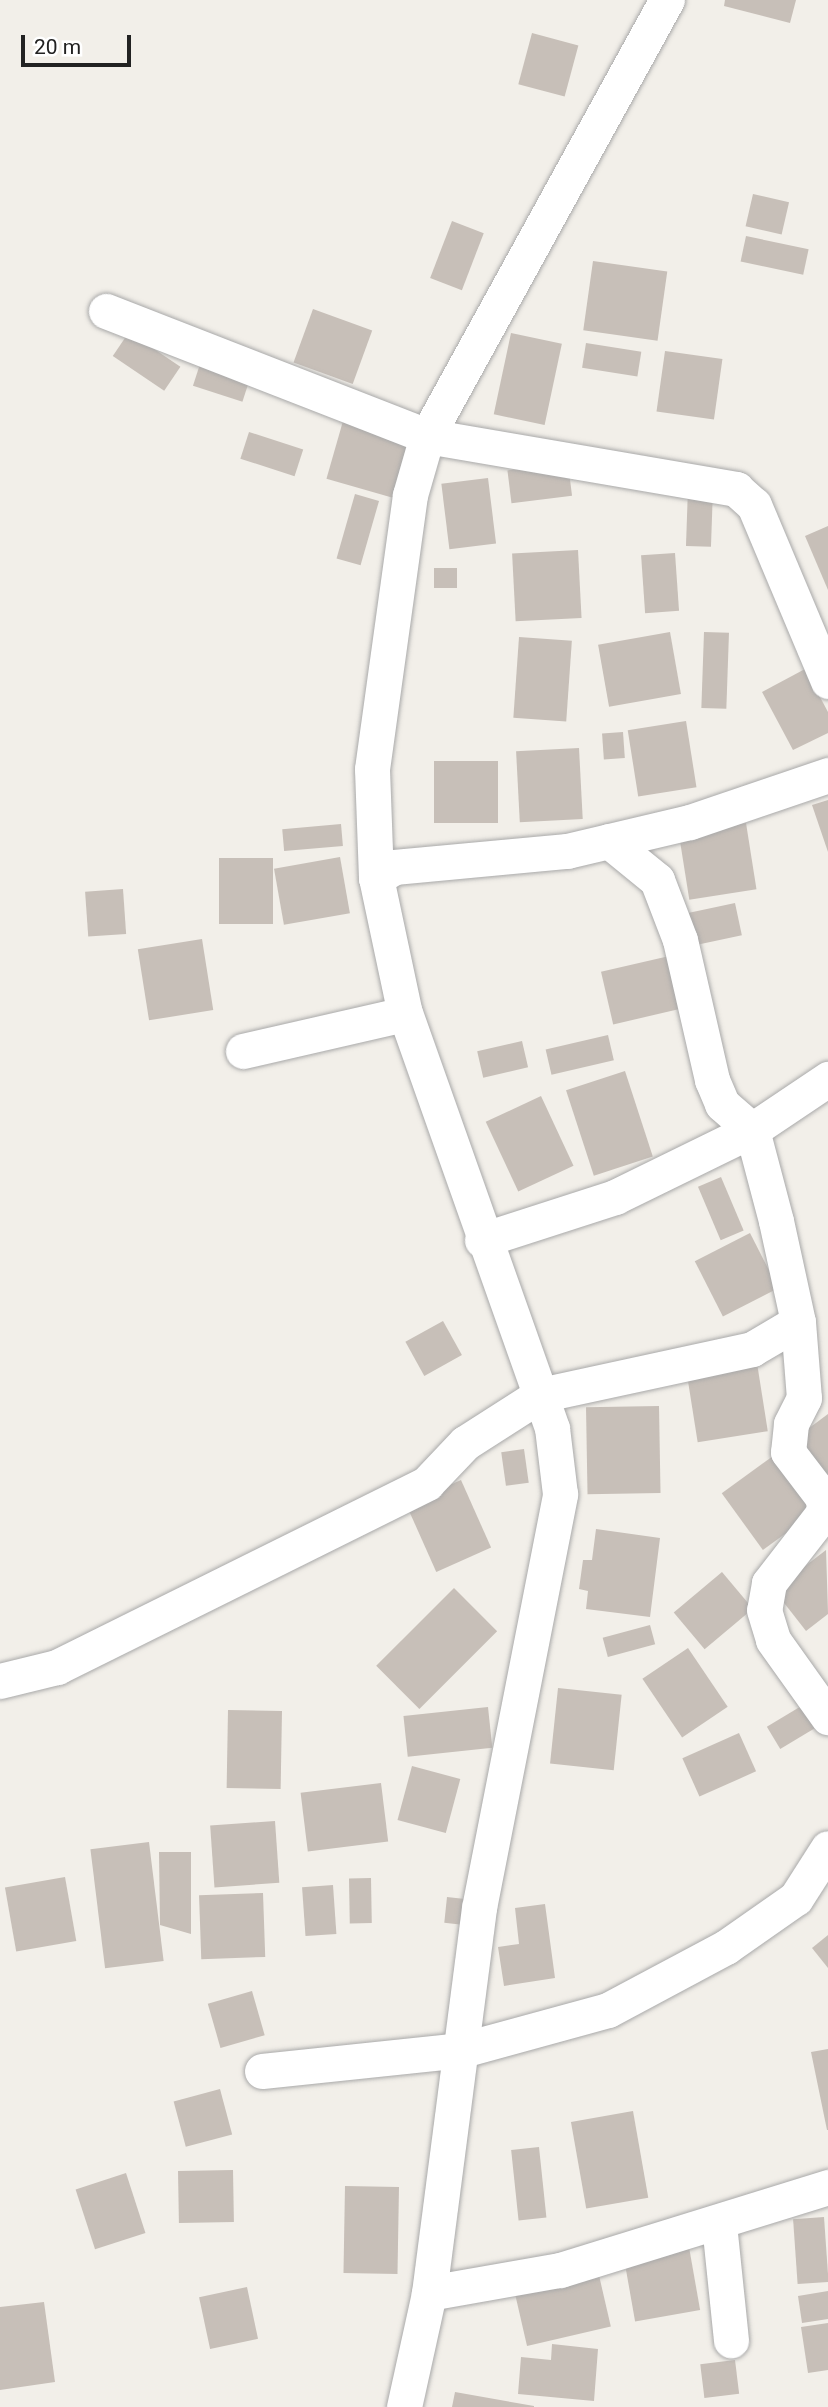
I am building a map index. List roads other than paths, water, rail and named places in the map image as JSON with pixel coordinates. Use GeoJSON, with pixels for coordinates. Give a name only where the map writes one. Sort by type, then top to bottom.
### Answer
{"type":"FeatureCollection","features":[{"type":"Feature","properties":{"kind":"street"},"geometry":{"type":"LineString","coordinates":[[404,2407],[429,2293],[479,1908],[560,1494],[552,1428],[482,1240],[405,1014],[376,878],[372,769],[410,495],[427,436],[667,0]]}},
{"type":"Feature","properties":{"kind":"street"},"geometry":{"type":"LineString","coordinates":[[106,311],[427,436],[736,489],[754,505],[828,681]]}},
{"type":"Feature","properties":{"kind":"street"},"geometry":{"type":"LineString","coordinates":[[376,878],[394,867],[609,841],[828,775]]}},
{"type":"Feature","properties":{"kind":"street"},"geometry":{"type":"LineString","coordinates":[[609,841],[657,880],[680,940],[712,1080],[722,1104],[752,1130],[798,1322],[804,1398],[791,1424],[788,1452],[823,1498],[824,1512],[816,1542],[769,1583],[764,1610],[773,1640],[828,1717]]}},
{"type":"Feature","properties":{"kind":"street"},"geometry":{"type":"LineString","coordinates":[[243,1051],[405,1014]]}},
{"type":"Feature","properties":{"kind":"street"},"geometry":{"type":"LineString","coordinates":[[482,1240],[615,1197],[752,1130],[828,1079]]}},
{"type":"Feature","properties":{"kind":"street"},"geometry":{"type":"LineString","coordinates":[[0,1681],[57,1667],[427,1483],[465,1443],[540,1395],[752,1349],[798,1322]]}},
{"type":"Feature","properties":{"kind":"street"},"geometry":{"type":"LineString","coordinates":[[262,2071],[461,2050],[608,2010],[726,1947],[796,1898],[828,1848]]}},
{"type":"Feature","properties":{"kind":"street"},"geometry":{"type":"LineString","coordinates":[[429,2293],[560,2270],[719,2224],[828,2187]]}},
{"type":"Feature","properties":{"kind":"street"},"geometry":{"type":"LineString","coordinates":[[719,2224],[731,2340]]}}]}
